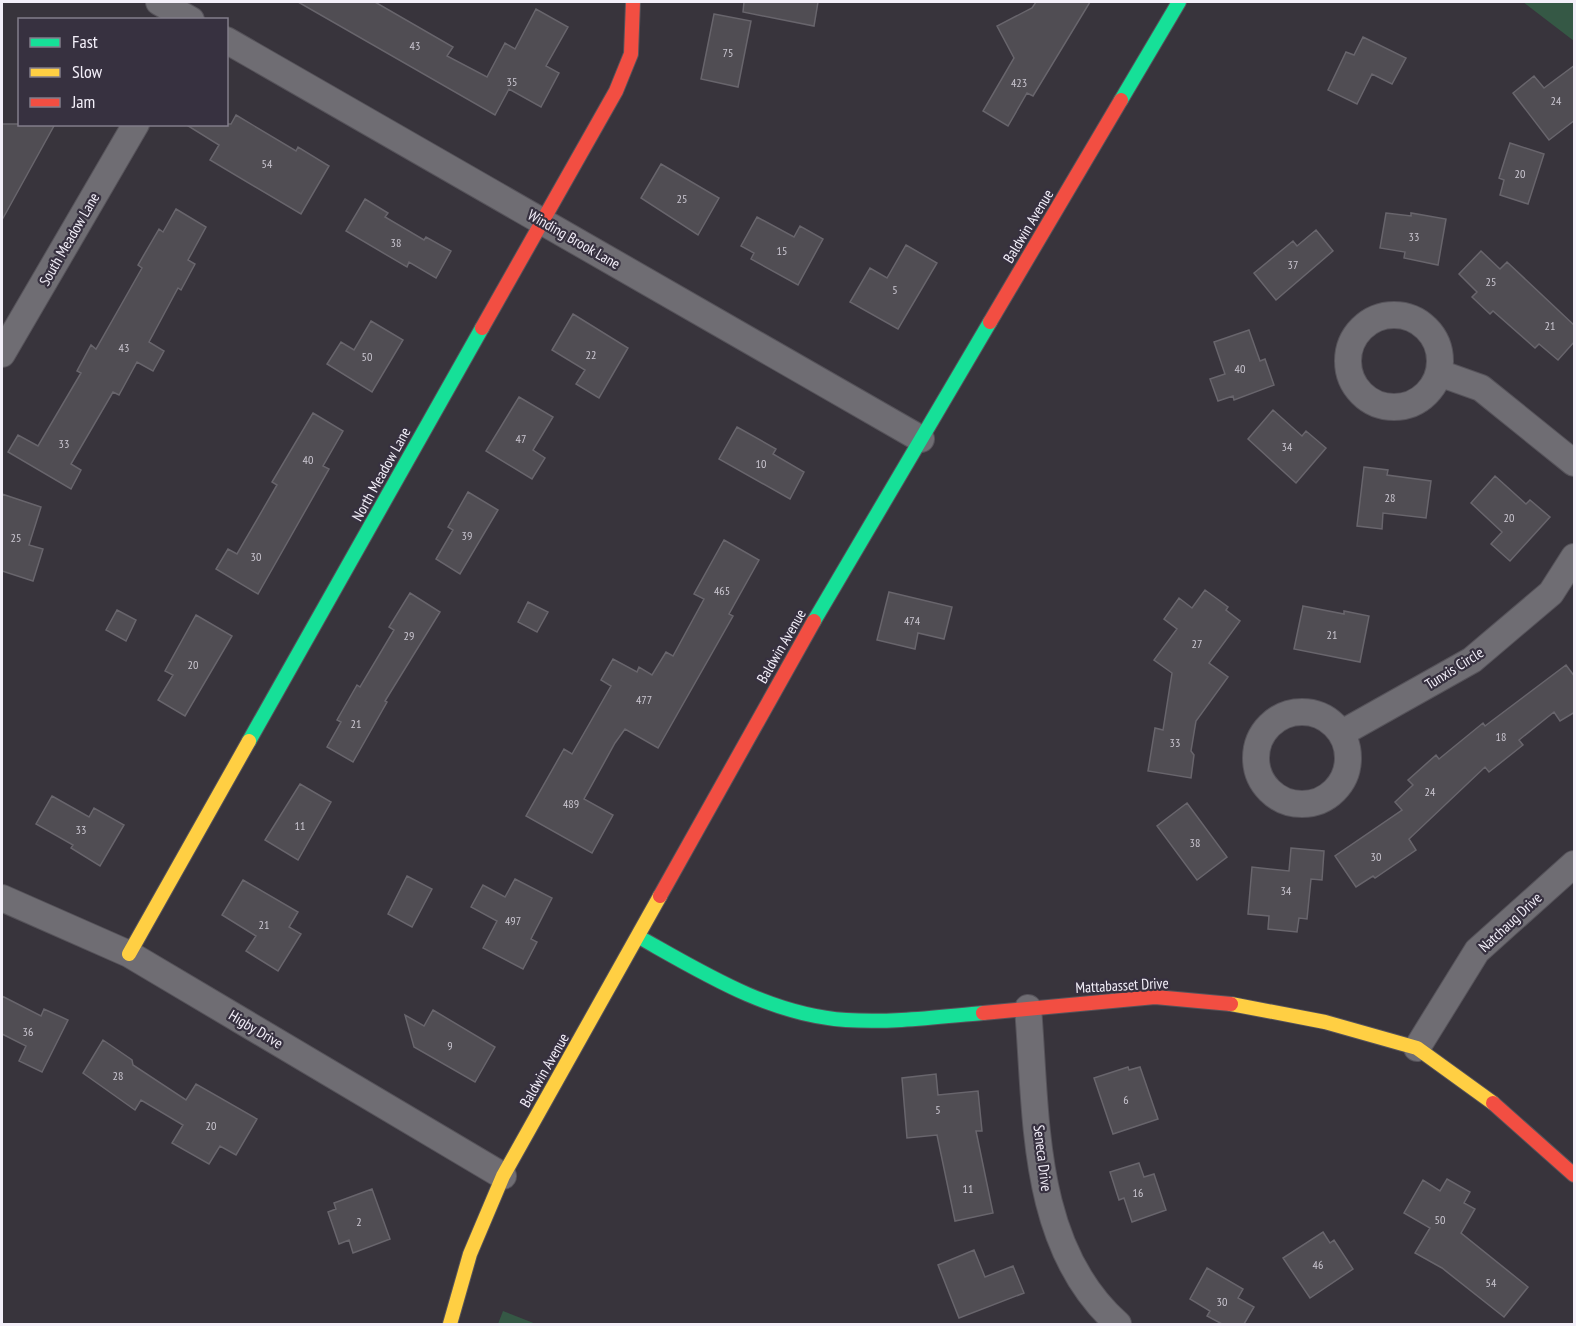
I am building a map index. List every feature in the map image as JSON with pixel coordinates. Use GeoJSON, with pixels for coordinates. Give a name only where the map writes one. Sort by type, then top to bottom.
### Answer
{"type":"FeatureCollection","features":[{"type":"Feature","properties":{"kind":"street"},"geometry":{"type":"LineString","coordinates":[[159,2],[187,18]]}},
{"type":"Feature","properties":{"kind":"street","name":"North Meadow Lane"},"geometry":{"type":"LineString","coordinates":[[129,954],[616,91],[632,54],[633,2]]}},
{"type":"Feature","properties":{"kind":"street","name":"Baldwin Avenue"},"geometry":{"type":"LineString","coordinates":[[450,1324],[470,1254],[503,1176],[639,937],[760,714],[1179,2]]}},
{"type":"Feature","properties":{"kind":"street","name":"Winding Brook Lane"},"geometry":{"type":"LineString","coordinates":[[228,41],[921,439]]}},
{"type":"Feature","properties":{"kind":"street","name":"South Meadow Lane"},"geometry":{"type":"LineString","coordinates":[[2,354],[135,126]]}},
{"type":"Feature","properties":{"kind":"street"},"geometry":{"type":"LineString","coordinates":[[1439,373],[1481,388],[1575,463]]}},
{"type":"Feature","properties":{"kind":"street","name":"Tunxis Circle"},"geometry":{"type":"LineString","coordinates":[[1342,733],[1472,660],[1551,592],[1575,557]]}},
{"type":"Feature","properties":{"kind":"street","name":"Natchaug Drive"},"geometry":{"type":"LineString","coordinates":[[1417,1048],[1477,951],[1575,864]]}},
{"type":"Feature","properties":{"kind":"street","name":"Higby Drive"},"geometry":{"type":"LineString","coordinates":[[2,898],[129,954],[503,1176]]}},
{"type":"Feature","properties":{"kind":"street","name":"Mattabasset Drive"},"geometry":{"type":"LineString","coordinates":[[639,937],[729,987],[789,1010],[844,1020],[897,1021],[1155,997],[1236,1004],[1324,1022],[1417,1048],[1485,1096],[1575,1175]]}},
{"type":"Feature","properties":{"kind":"street","name":"Seneca Drive"},"geometry":{"type":"LineString","coordinates":[[1028,1008],[1042,1179],[1055,1223],[1082,1283],[1118,1324]]}},
{"type":"Feature","properties":{"kind":"green space"},"geometry":{"type":"Polygon","coordinates":[[[1523,2],[1574,2],[1574,41],[1523,2]]]}},
{"type":"Feature","properties":{"kind":"green space"},"geometry":{"type":"Polygon","coordinates":[[[503,1311],[536,1324],[498,1324],[503,1311]]]}},
{"type":"Feature","properties":{"kind":"building"},"geometry":{"type":"Polygon","coordinates":[[[298,2],[375,2],[453,47],[447,56],[487,77],[505,43],[515,49],[536,9],[568,27],[546,66],[559,73],[541,107],[509,89],[495,115],[298,2]]]}},
{"type":"Feature","properties":{"kind":"building"},"geometry":{"type":"Polygon","coordinates":[[[744,2],[818,2],[814,26],[743,12],[744,2]]]}},
{"type":"Feature","properties":{"kind":"building"},"geometry":{"type":"Polygon","coordinates":[[[1036,2],[1090,2],[1033,96],[1027,93],[1008,126],[983,111],[1014,58],[997,26],[1032,8],[1036,2]]]}},
{"type":"Feature","properties":{"kind":"building"},"geometry":{"type":"Polygon","coordinates":[[[714,14],[751,21],[738,87],[701,79],[714,14]]]}},
{"type":"Feature","properties":{"kind":"building"},"geometry":{"type":"Polygon","coordinates":[[[1363,37],[1406,58],[1392,84],[1372,74],[1357,104],[1328,90],[1346,52],[1354,55],[1363,37]]]}},
{"type":"Feature","properties":{"kind":"building"},"geometry":{"type":"Polygon","coordinates":[[[1575,65],[1575,120],[1549,140],[1513,93],[1534,76],[1544,88],[1575,65]]]}},
{"type":"Feature","properties":{"kind":"building"},"geometry":{"type":"Polygon","coordinates":[[[236,115],[296,151],[298,147],[329,166],[301,214],[210,160],[219,145],[188,126],[228,126],[236,115]]]}},
{"type":"Feature","properties":{"kind":"building"},"geometry":{"type":"Polygon","coordinates":[[[2,124],[54,126],[2,220],[2,124]]]}},
{"type":"Feature","properties":{"kind":"building"},"geometry":{"type":"Polygon","coordinates":[[[1510,143],[1544,154],[1528,204],[1500,195],[1504,180],[1499,178],[1510,143]]]}},
{"type":"Feature","properties":{"kind":"building"},"geometry":{"type":"Polygon","coordinates":[[[661,164],[719,198],[698,235],[641,198],[661,164]]]}},
{"type":"Feature","properties":{"kind":"building"},"geometry":{"type":"Polygon","coordinates":[[[365,199],[388,213],[385,217],[424,240],[426,237],[451,251],[436,278],[409,262],[407,267],[346,231],[365,199]]]}},
{"type":"Feature","properties":{"kind":"building"},"geometry":{"type":"Polygon","coordinates":[[[176,209],[206,227],[188,260],[195,264],[181,290],[178,288],[149,342],[164,351],[153,371],[137,362],[119,395],[113,392],[71,464],[81,470],[71,489],[8,452],[18,435],[38,446],[81,373],[77,371],[91,345],[96,349],[142,268],[138,265],[159,229],[163,232],[176,209]]]}},
{"type":"Feature","properties":{"kind":"building"},"geometry":{"type":"Polygon","coordinates":[[[1386,213],[1411,216],[1411,213],[1446,219],[1438,265],[1404,258],[1405,252],[1380,248],[1386,213]]]}},
{"type":"Feature","properties":{"kind":"building"},"geometry":{"type":"Polygon","coordinates":[[[757,217],[794,237],[800,226],[823,239],[798,285],[751,259],[754,253],[741,246],[757,217]]]}},
{"type":"Feature","properties":{"kind":"building"},"geometry":{"type":"Polygon","coordinates":[[[1316,230],[1333,251],[1276,300],[1254,273],[1293,241],[1297,246],[1316,230]]]}},
{"type":"Feature","properties":{"kind":"building"},"geometry":{"type":"Polygon","coordinates":[[[906,245],[937,263],[898,329],[850,302],[870,268],[887,278],[906,245]]]}},
{"type":"Feature","properties":{"kind":"building"},"geometry":{"type":"Polygon","coordinates":[[[1481,251],[1500,269],[1507,262],[1575,326],[1575,341],[1558,360],[1539,344],[1535,348],[1493,311],[1490,314],[1472,297],[1477,292],[1459,274],[1481,251]]]}},
{"type":"Feature","properties":{"kind":"building"},"geometry":{"type":"Polygon","coordinates":[[[573,314],[628,348],[599,398],[576,384],[585,370],[552,350],[573,314]]]}},
{"type":"Feature","properties":{"kind":"building"},"geometry":{"type":"Polygon","coordinates":[[[371,321],[403,340],[372,392],[327,364],[341,342],[354,350],[371,321]]]}},
{"type":"Feature","properties":{"kind":"building"},"geometry":{"type":"Polygon","coordinates":[[[1249,330],[1260,361],[1265,359],[1274,385],[1234,400],[1233,396],[1218,401],[1210,379],[1225,374],[1214,342],[1249,330]]]}},
{"type":"Feature","properties":{"kind":"building"},"geometry":{"type":"Polygon","coordinates":[[[519,397],[553,417],[533,450],[545,458],[532,479],[486,451],[519,397]]]}},
{"type":"Feature","properties":{"kind":"building"},"geometry":{"type":"Polygon","coordinates":[[[1273,410],[1302,436],[1306,431],[1326,448],[1296,483],[1248,439],[1273,410]]]}},
{"type":"Feature","properties":{"kind":"building"},"geometry":{"type":"Polygon","coordinates":[[[313,413],[343,431],[323,466],[329,469],[258,594],[216,569],[228,549],[237,554],[277,485],[272,482],[313,413]]]}},
{"type":"Feature","properties":{"kind":"building"},"geometry":{"type":"Polygon","coordinates":[[[737,427],[776,449],[773,454],[804,472],[790,499],[719,459],[737,427]]]}},
{"type":"Feature","properties":{"kind":"building"},"geometry":{"type":"Polygon","coordinates":[[[1364,467],[1388,470],[1387,475],[1431,481],[1426,518],[1383,513],[1382,529],[1357,526],[1364,467]]]}},
{"type":"Feature","properties":{"kind":"building"},"geometry":{"type":"Polygon","coordinates":[[[1495,476],[1526,504],[1530,500],[1550,517],[1510,561],[1491,544],[1502,532],[1471,503],[1495,476]]]}},
{"type":"Feature","properties":{"kind":"building"},"geometry":{"type":"Polygon","coordinates":[[[468,492],[498,510],[460,574],[436,559],[453,530],[448,527],[468,492]]]}},
{"type":"Feature","properties":{"kind":"building"},"geometry":{"type":"Polygon","coordinates":[[[2,494],[41,507],[29,545],[43,549],[33,581],[2,571],[2,494]]]}},
{"type":"Feature","properties":{"kind":"building"},"geometry":{"type":"Polygon","coordinates":[[[724,540],[759,560],[729,614],[733,616],[658,748],[625,729],[615,743],[584,799],[613,815],[592,853],[526,816],[564,749],[572,754],[611,686],[601,680],[613,659],[637,672],[639,667],[652,675],[666,652],[673,656],[704,599],[694,594],[724,540]]]}},
{"type":"Feature","properties":{"kind":"building"},"geometry":{"type":"Polygon","coordinates":[[[1205,590],[1228,607],[1226,610],[1240,621],[1209,663],[1228,677],[1196,721],[1191,751],[1194,755],[1191,778],[1148,771],[1155,728],[1163,730],[1172,673],[1154,660],[1177,629],[1164,619],[1179,598],[1192,608],[1205,590]]]}},
{"type":"Feature","properties":{"kind":"building"},"geometry":{"type":"Polygon","coordinates":[[[889,592],[952,607],[944,639],[918,633],[915,649],[877,640],[889,592]]]}},
{"type":"Feature","properties":{"kind":"building"},"geometry":{"type":"Polygon","coordinates":[[[410,593],[440,612],[385,701],[387,702],[353,762],[327,747],[341,722],[337,720],[357,685],[360,687],[394,630],[389,627],[410,593]]]}},
{"type":"Feature","properties":{"kind":"building"},"geometry":{"type":"Polygon","coordinates":[[[528,602],[548,612],[537,632],[518,622],[528,602]]]}},
{"type":"Feature","properties":{"kind":"building"},"geometry":{"type":"Polygon","coordinates":[[[1303,606],[1369,616],[1360,662],[1294,649],[1303,606]]]}},
{"type":"Feature","properties":{"kind":"building"},"geometry":{"type":"Polygon","coordinates":[[[117,610],[136,620],[126,641],[106,630],[117,610]]]}},
{"type":"Feature","properties":{"kind":"building"},"geometry":{"type":"Polygon","coordinates":[[[196,615],[232,636],[185,716],[158,700],[173,675],[165,671],[196,615]]]}},
{"type":"Feature","properties":{"kind":"building"},"geometry":{"type":"Polygon","coordinates":[[[1566,665],[1575,677],[1575,712],[1560,721],[1554,712],[1519,740],[1523,745],[1489,772],[1485,767],[1409,839],[1416,850],[1375,878],[1373,876],[1356,887],[1335,856],[1402,810],[1395,802],[1413,785],[1408,780],[1436,755],[1439,759],[1483,723],[1485,726],[1566,665]]]}},
{"type":"Feature","properties":{"kind":"building"},"geometry":{"type":"Polygon","coordinates":[[[300,784],[331,802],[298,860],[265,840],[300,784]]]}},
{"type":"Feature","properties":{"kind":"building"},"geometry":{"type":"Polygon","coordinates":[[[52,796],[89,817],[94,808],[124,825],[100,866],[71,848],[73,845],[36,824],[52,796]]]}},
{"type":"Feature","properties":{"kind":"building"},"geometry":{"type":"Polygon","coordinates":[[[1187,803],[1227,857],[1197,880],[1157,826],[1187,803]]]}},
{"type":"Feature","properties":{"kind":"building"},"geometry":{"type":"Polygon","coordinates":[[[1291,848],[1324,851],[1322,880],[1311,879],[1307,919],[1299,918],[1297,932],[1268,929],[1269,916],[1248,914],[1252,867],[1289,871],[1291,848]]]}},
{"type":"Feature","properties":{"kind":"building"},"geometry":{"type":"Polygon","coordinates":[[[407,876],[432,889],[412,927],[388,914],[407,876]]]}},
{"type":"Feature","properties":{"kind":"building"},"geometry":{"type":"Polygon","coordinates":[[[515,879],[552,898],[531,939],[537,942],[523,969],[483,948],[497,921],[471,907],[483,885],[505,897],[515,879]]]}},
{"type":"Feature","properties":{"kind":"building"},"geometry":{"type":"Polygon","coordinates":[[[243,880],[298,912],[289,927],[301,934],[278,971],[246,951],[256,936],[222,915],[243,880]]]}},
{"type":"Feature","properties":{"kind":"building"},"geometry":{"type":"Polygon","coordinates":[[[2,996],[41,1016],[44,1009],[68,1020],[42,1072],[19,1061],[26,1046],[2,1034],[2,996]]]}},
{"type":"Feature","properties":{"kind":"building"},"geometry":{"type":"Polygon","coordinates":[[[433,1010],[495,1047],[475,1082],[414,1047],[405,1015],[424,1026],[433,1010]]]}},
{"type":"Feature","properties":{"kind":"building"},"geometry":{"type":"Polygon","coordinates":[[[103,1040],[132,1060],[133,1065],[186,1100],[196,1084],[257,1119],[236,1155],[220,1146],[209,1164],[172,1143],[183,1125],[141,1100],[135,1110],[83,1073],[103,1040]]]}},
{"type":"Feature","properties":{"kind":"building"},"geometry":{"type":"Polygon","coordinates":[[[1128,1067],[1129,1070],[1140,1067],[1158,1119],[1113,1134],[1094,1078],[1128,1067]]]}},
{"type":"Feature","properties":{"kind":"building"},"geometry":{"type":"Polygon","coordinates":[[[936,1074],[938,1095],[978,1091],[982,1131],[976,1131],[993,1213],[955,1221],[937,1135],[907,1138],[902,1078],[936,1074]]]}},
{"type":"Feature","properties":{"kind":"building"},"geometry":{"type":"Polygon","coordinates":[[[1139,1163],[1144,1177],[1154,1174],[1166,1210],[1132,1222],[1124,1198],[1119,1200],[1110,1172],[1139,1163]]]}},
{"type":"Feature","properties":{"kind":"building"},"geometry":{"type":"Polygon","coordinates":[[[1447,1179],[1470,1192],[1464,1203],[1475,1209],[1461,1233],[1528,1287],[1504,1317],[1442,1268],[1415,1253],[1430,1228],[1404,1213],[1423,1180],[1440,1191],[1447,1179]]]}},
{"type":"Feature","properties":{"kind":"building"},"geometry":{"type":"Polygon","coordinates":[[[372,1189],[390,1239],[353,1253],[349,1240],[339,1244],[328,1212],[336,1209],[334,1203],[372,1189]]]}},
{"type":"Feature","properties":{"kind":"building"},"geometry":{"type":"Polygon","coordinates":[[[1323,1232],[1330,1243],[1334,1240],[1353,1269],[1310,1298],[1283,1258],[1323,1232]]]}},
{"type":"Feature","properties":{"kind":"building"},"geometry":{"type":"Polygon","coordinates":[[[974,1250],[985,1277],[1013,1266],[1024,1293],[959,1318],[938,1265],[974,1250]]]}},
{"type":"Feature","properties":{"kind":"building"},"geometry":{"type":"Polygon","coordinates":[[[1207,1268],[1243,1289],[1238,1298],[1254,1307],[1244,1324],[1222,1324],[1207,1316],[1210,1311],[1190,1299],[1207,1268]]]}},
{"type":"Feature","properties":{"kind":"traffic: fast"},"geometry":{"type":"LineString","coordinates":[[1121,100],[1179,2]]}},
{"type":"Feature","properties":{"kind":"traffic: fast"},"geometry":{"type":"LineString","coordinates":[[814,621],[990,322]]}},
{"type":"Feature","properties":{"kind":"traffic: fast"},"geometry":{"type":"LineString","coordinates":[[249,741],[482,328]]}},
{"type":"Feature","properties":{"kind":"traffic: fast"},"geometry":{"type":"LineString","coordinates":[[639,937],[738,990],[791,1010],[818,1016],[880,1021],[983,1013]]}},
{"type":"Feature","properties":{"kind":"traffic: slow"},"geometry":{"type":"LineString","coordinates":[[129,954],[249,741]]}},
{"type":"Feature","properties":{"kind":"traffic: slow"},"geometry":{"type":"LineString","coordinates":[[450,1324],[470,1254],[503,1176],[660,896]]}},
{"type":"Feature","properties":{"kind":"traffic: slow"},"geometry":{"type":"LineString","coordinates":[[1231,1004],[1325,1022],[1417,1048],[1493,1103]]}},
{"type":"Feature","properties":{"kind":"traffic: jam"},"geometry":{"type":"LineString","coordinates":[[482,328],[616,91],[631,54],[633,2]]}},
{"type":"Feature","properties":{"kind":"traffic: jam"},"geometry":{"type":"LineString","coordinates":[[990,322],[1121,100]]}},
{"type":"Feature","properties":{"kind":"traffic: jam"},"geometry":{"type":"LineString","coordinates":[[660,896],[814,621]]}},
{"type":"Feature","properties":{"kind":"traffic: jam"},"geometry":{"type":"LineString","coordinates":[[983,1013],[1155,997],[1231,1004]]}},
{"type":"Feature","properties":{"kind":"traffic: jam"},"geometry":{"type":"LineString","coordinates":[[1493,1103],[1574,1175]]}}]}
